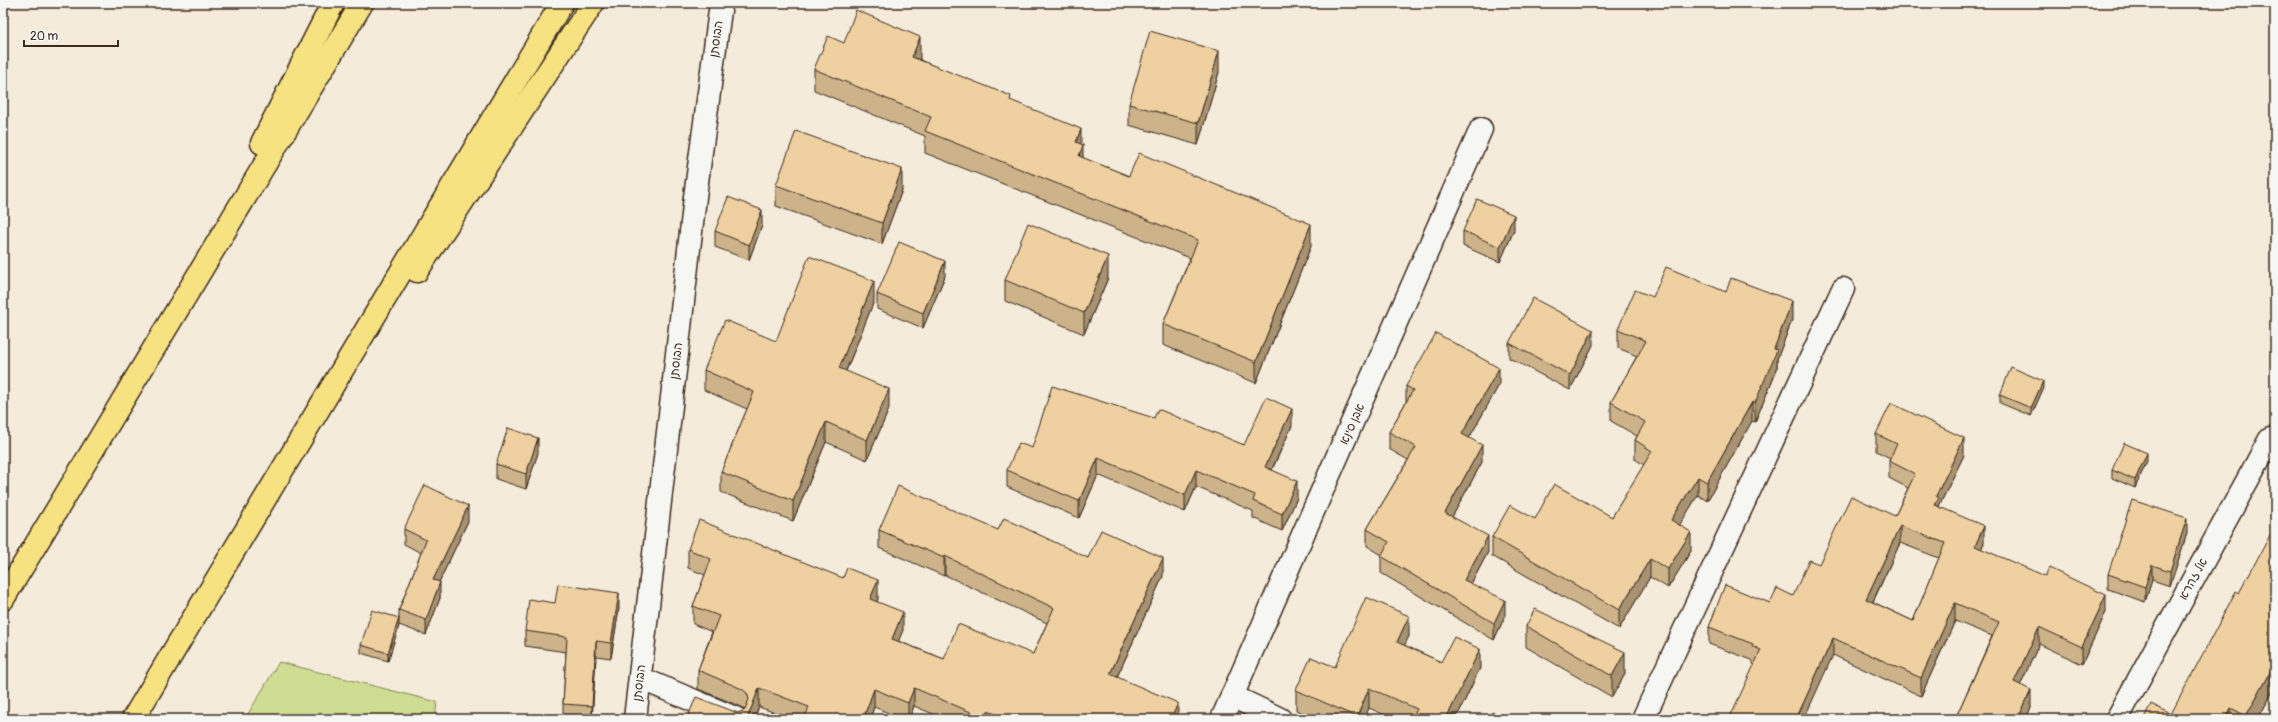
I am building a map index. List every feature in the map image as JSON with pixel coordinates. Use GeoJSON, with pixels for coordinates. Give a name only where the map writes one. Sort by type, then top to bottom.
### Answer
{"type":"FeatureCollection","features":[{"type":"Feature","properties":{"kind":"highway"},"geometry":{"type":"LineString","coordinates":[[184,297],[333,3]]}},
{"type":"Feature","properties":{"kind":"highway"},"geometry":{"type":"LineString","coordinates":[[3,599],[362,3]]}},
{"type":"Feature","properties":{"kind":"highway"},"geometry":{"type":"LineString","coordinates":[[133,719],[562,3]]}},
{"type":"Feature","properties":{"kind":"highway"},"geometry":{"type":"LineString","coordinates":[[240,539],[593,3]]}},
{"type":"Feature","properties":{"kind":"street","name":"הבוסתן"},"geometry":{"type":"LineString","coordinates":[[635,719],[695,196],[721,3]]}},
{"type":"Feature","properties":{"kind":"street","name":"אבן סינא"},"geometry":{"type":"LineString","coordinates":[[1222,719],[1481,129]]}},
{"type":"Feature","properties":{"kind":"street"},"geometry":{"type":"LineString","coordinates":[[1643,719],[1843,289]]}},
{"type":"Feature","properties":{"kind":"street","name":"אל זהרא"},"geometry":{"type":"LineString","coordinates":[[2117,719],[2272,440]]}},
{"type":"Feature","properties":{"kind":"street"},"geometry":{"type":"LineString","coordinates":[[640,678],[737,719]]}},
{"type":"Feature","properties":{"kind":"street"},"geometry":{"type":"LineString","coordinates":[[1232,696],[1280,719]]}},
{"type":"Feature","properties":{"kind":"green space"},"geometry":{"type":"Polygon","coordinates":[[[279,662],[437,702],[435,719],[245,719],[279,662]]]}},
{"type":"Feature","properties":{"kind":"building"},"geometry":{"type":"Polygon","coordinates":[[[856,10],[920,37],[912,57],[1011,96],[1010,100],[1081,129],[1076,142],[1083,145],[1079,156],[1129,176],[1139,153],[1311,224],[1256,362],[1163,324],[1198,240],[925,131],[931,117],[814,69],[828,36],[844,43],[856,10]]]}},
{"type":"Feature","properties":{"kind":"building"},"geometry":{"type":"Polygon","coordinates":[[[1150,31],[1219,51],[1198,123],[1129,104],[1150,31]]]}},
{"type":"Feature","properties":{"kind":"building"},"geometry":{"type":"Polygon","coordinates":[[[796,131],[902,169],[882,223],[776,185],[796,131]]]}},
{"type":"Feature","properties":{"kind":"building"},"geometry":{"type":"Polygon","coordinates":[[[728,197],[762,210],[749,245],[715,231],[728,197]]]}},
{"type":"Feature","properties":{"kind":"building"},"geometry":{"type":"Polygon","coordinates":[[[1477,199],[1514,215],[1500,247],[1463,231],[1477,199]]]}},
{"type":"Feature","properties":{"kind":"building"},"geometry":{"type":"Polygon","coordinates":[[[1028,223],[1108,256],[1084,313],[1005,280],[1028,223]]]}},
{"type":"Feature","properties":{"kind":"building"},"geometry":{"type":"Polygon","coordinates":[[[899,242],[945,261],[923,313],[877,294],[899,242]]]}},
{"type":"Feature","properties":{"kind":"building"},"geometry":{"type":"Polygon","coordinates":[[[809,256],[874,281],[839,368],[889,389],[867,440],[826,422],[793,501],[721,472],[754,392],[704,370],[725,320],[776,341],[809,256]]]}},
{"type":"Feature","properties":{"kind":"building"},"geometry":{"type":"Polygon","coordinates":[[[1666,267],[1726,292],[1731,278],[1792,301],[1774,349],[1777,350],[1755,403],[1752,402],[1707,482],[1698,477],[1671,520],[1691,532],[1668,569],[1650,559],[1619,610],[1492,537],[1510,505],[1535,519],[1554,484],[1612,517],[1652,451],[1635,440],[1645,422],[1611,402],[1646,341],[1618,329],[1635,290],[1653,297],[1666,267]]]}},
{"type":"Feature","properties":{"kind":"building"},"geometry":{"type":"Polygon","coordinates":[[[1533,298],[1593,330],[1570,375],[1509,343],[1533,298]]]}},
{"type":"Feature","properties":{"kind":"building"},"geometry":{"type":"Polygon","coordinates":[[[1436,333],[1499,368],[1462,434],[1482,445],[1445,513],[1488,536],[1464,580],[1505,600],[1494,623],[1381,556],[1389,542],[1367,529],[1416,447],[1389,432],[1413,390],[1406,386],[1436,333]]]}},
{"type":"Feature","properties":{"kind":"building"},"geometry":{"type":"Polygon","coordinates":[[[2011,367],[2043,381],[2031,408],[2000,395],[2011,367]]]}},
{"type":"Feature","properties":{"kind":"building"},"geometry":{"type":"Polygon","coordinates":[[[1052,386],[1154,418],[1158,409],[1244,445],[1266,397],[1292,409],[1265,467],[1297,481],[1282,514],[1253,501],[1255,495],[1196,470],[1185,495],[1098,458],[1079,501],[1007,470],[1019,443],[1032,448],[1052,386]]]}},
{"type":"Feature","properties":{"kind":"building"},"geometry":{"type":"Polygon","coordinates":[[[1891,403],[1964,438],[1936,496],[1939,498],[1935,505],[1984,526],[1975,546],[2045,576],[2049,568],[2106,595],[2082,647],[2039,627],[2014,682],[2031,690],[2018,719],[1955,719],[1999,622],[1955,603],[1921,678],[1833,638],[1796,719],[1729,719],[1761,650],[1752,646],[1753,644],[1709,627],[1725,585],[1770,603],[1777,588],[1793,596],[1809,560],[1819,564],[1851,496],[1895,516],[1915,474],[1889,461],[1897,444],[1876,434],[1891,403]],[[1900,526],[1866,599],[1913,621],[1945,543],[1900,526]]]}},
{"type":"Feature","properties":{"kind":"building"},"geometry":{"type":"Polygon","coordinates":[[[508,428],[538,438],[526,474],[496,464],[508,428]]]}},
{"type":"Feature","properties":{"kind":"building"},"geometry":{"type":"Polygon","coordinates":[[[2124,443],[2147,453],[2135,480],[2112,470],[2124,443]]]}},
{"type":"Feature","properties":{"kind":"building"},"geometry":{"type":"Polygon","coordinates":[[[425,485],[468,506],[433,580],[440,582],[426,620],[399,610],[426,540],[404,529],[425,485]]]}},
{"type":"Feature","properties":{"kind":"building"},"geometry":{"type":"Polygon","coordinates":[[[898,486],[998,530],[1004,518],[1088,558],[1101,530],[1163,558],[1110,674],[1178,703],[1171,719],[1079,719],[1073,716],[1072,719],[1007,719],[988,711],[985,718],[914,688],[908,703],[874,689],[863,719],[804,719],[809,707],[759,688],[747,719],[687,719],[696,697],[738,713],[745,710],[749,699],[747,693],[742,689],[698,670],[719,616],[693,606],[711,559],[688,549],[699,520],[843,578],[847,568],[878,580],[870,599],[903,612],[892,639],[944,659],[958,624],[1033,654],[1054,608],[945,556],[944,558],[879,530],[898,486]]]}},
{"type":"Feature","properties":{"kind":"building"},"geometry":{"type":"Polygon","coordinates":[[[2132,500],[2187,518],[2170,571],[2152,565],[2145,587],[2108,574],[2132,500]]]}},
{"type":"Feature","properties":{"kind":"building"},"geometry":{"type":"Polygon","coordinates":[[[2275,526],[2275,663],[2246,716],[2231,708],[2226,719],[2144,719],[2151,704],[2171,714],[2236,591],[2239,593],[2275,526]]]}},
{"type":"Feature","properties":{"kind":"building"},"geometry":{"type":"Polygon","coordinates":[[[558,584],[619,593],[611,643],[596,641],[592,706],[563,704],[567,637],[525,631],[529,599],[555,603],[558,584]]]}},
{"type":"Feature","properties":{"kind":"building"},"geometry":{"type":"Polygon","coordinates":[[[1366,597],[1409,616],[1397,642],[1441,662],[1454,637],[1480,649],[1446,719],[1412,719],[1417,709],[1369,688],[1357,717],[1296,690],[1311,657],[1335,667],[1366,597]]]}},
{"type":"Feature","properties":{"kind":"building"},"geometry":{"type":"Polygon","coordinates":[[[1535,609],[1625,652],[1612,676],[1526,626],[1535,609]]]}},
{"type":"Feature","properties":{"kind":"building"},"geometry":{"type":"Polygon","coordinates":[[[372,610],[399,618],[388,653],[361,645],[372,610]]]}},
{"type":"Feature","properties":{"kind":"building"},"geometry":{"type":"Polygon","coordinates":[[[1492,712],[1506,719],[1488,719],[1492,712]]]}}]}
